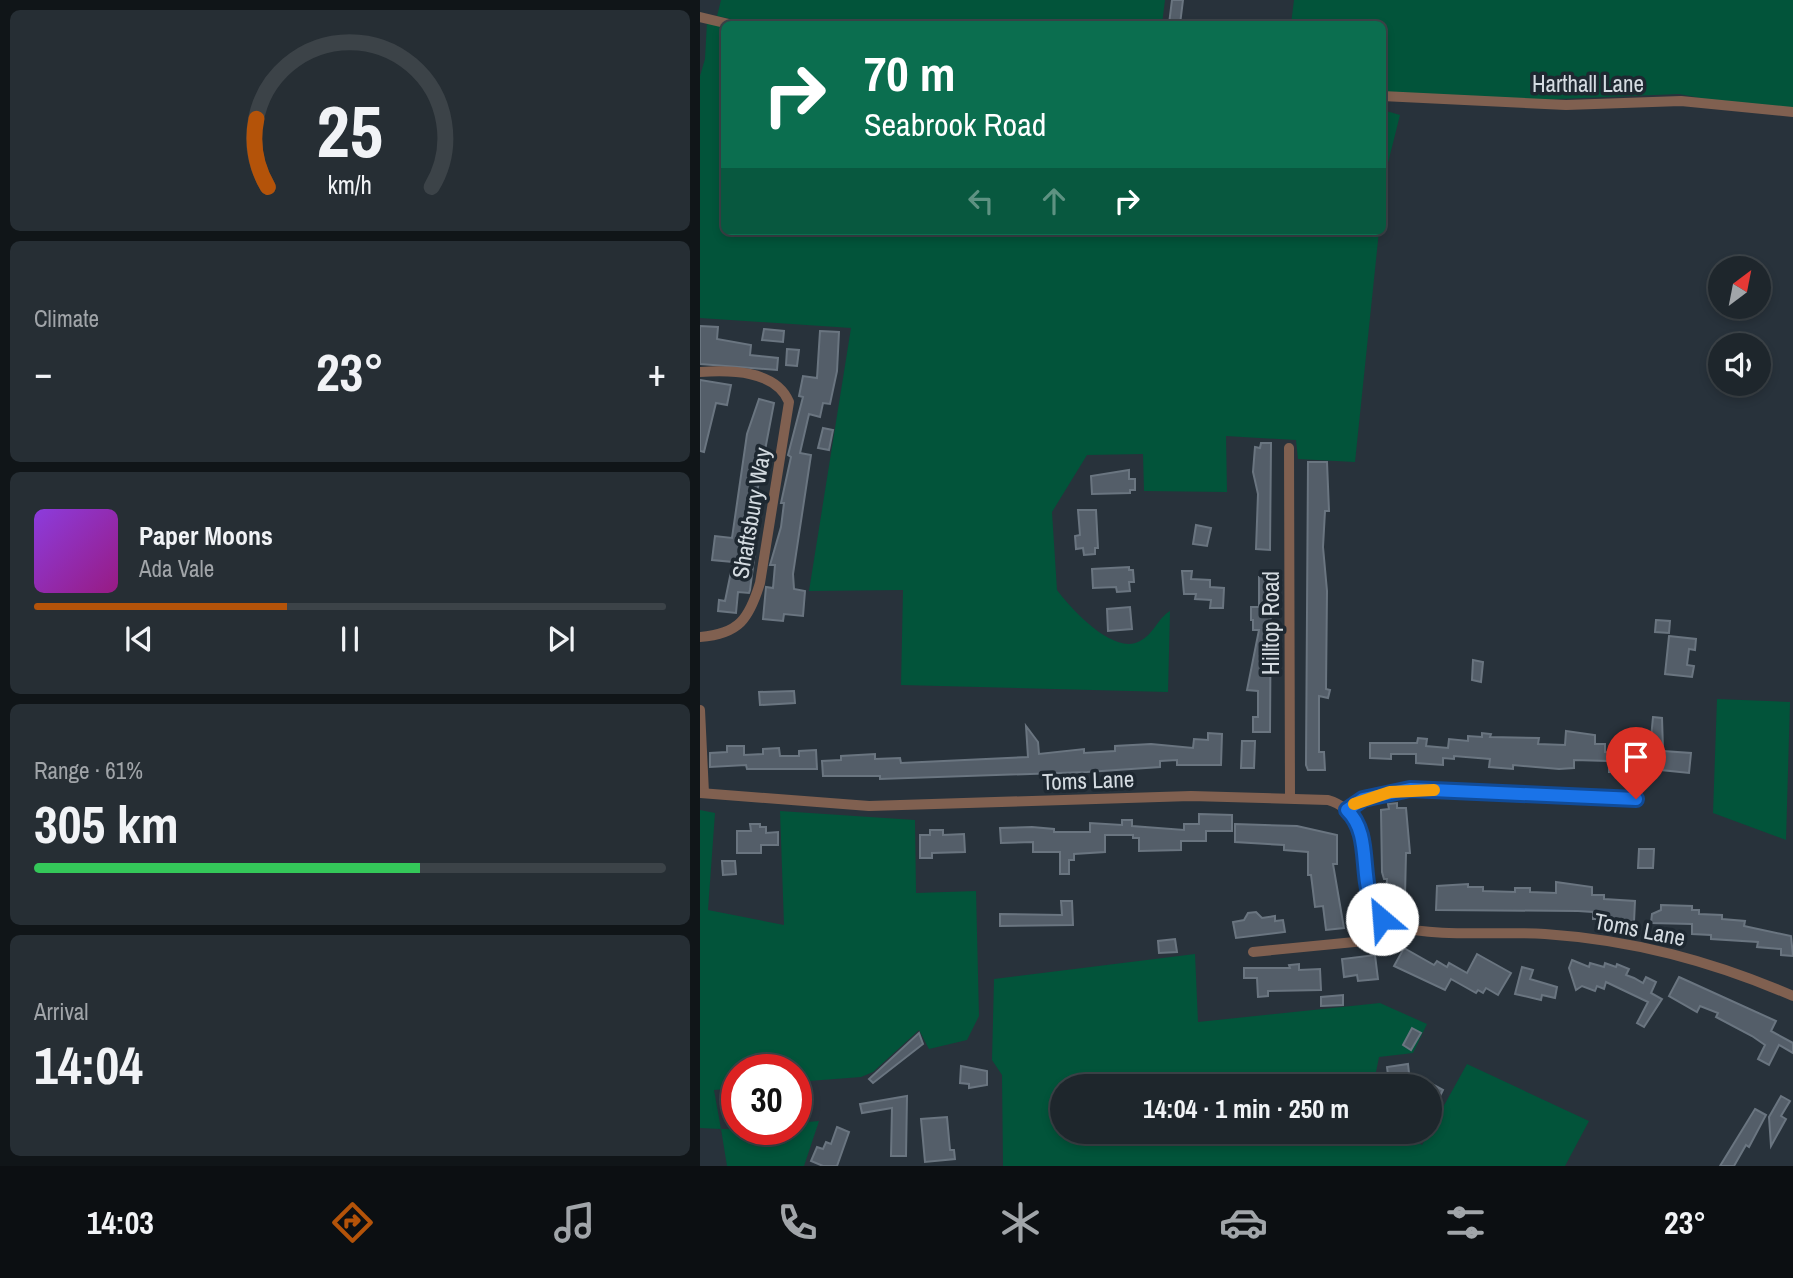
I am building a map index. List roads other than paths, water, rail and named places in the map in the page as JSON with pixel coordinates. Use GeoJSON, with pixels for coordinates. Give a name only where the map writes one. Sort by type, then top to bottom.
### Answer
{"type":"FeatureCollection","features":[{"type":"Feature","properties":{"kind":"street"},"geometry":{"type":"LineString","coordinates":[[700,18],[721,22]]}},
{"type":"Feature","properties":{"kind":"street","name":"Harthall Lane"},"geometry":{"type":"LineString","coordinates":[[1386,96],[1566,105],[1681,101],[1793,111]]}},
{"type":"Feature","properties":{"kind":"street","name":"Shaftsbury Way"},"geometry":{"type":"LineString","coordinates":[[700,372],[759,376],[779,386],[789,402],[760,583],[753,607],[741,624],[719,635],[700,637]]}},
{"type":"Feature","properties":{"kind":"street","name":"Hilltop Road"},"geometry":{"type":"LineString","coordinates":[[1290,449],[1290,797]]}},
{"type":"Feature","properties":{"kind":"street"},"geometry":{"type":"LineString","coordinates":[[700,710],[702,793]]}},
{"type":"Feature","properties":{"kind":"street"},"geometry":{"type":"LineString","coordinates":[[1253,953],[1375,940],[1385,933],[1391,924],[1370,902],[1360,834],[1355,819],[1347,810],[1363,799],[1410,789],[1636,799]]}},
{"type":"Feature","properties":{"kind":"street","name":"Toms Lane"},"geometry":{"type":"LineString","coordinates":[[702,793],[869,806],[1087,798],[1290,797],[1328,800],[1347,810]]}},
{"type":"Feature","properties":{"kind":"street","name":"Toms Lane"},"geometry":{"type":"LineString","coordinates":[[1391,924],[1405,929],[1544,934],[1633,944],[1721,966],[1793,996]]}}]}
